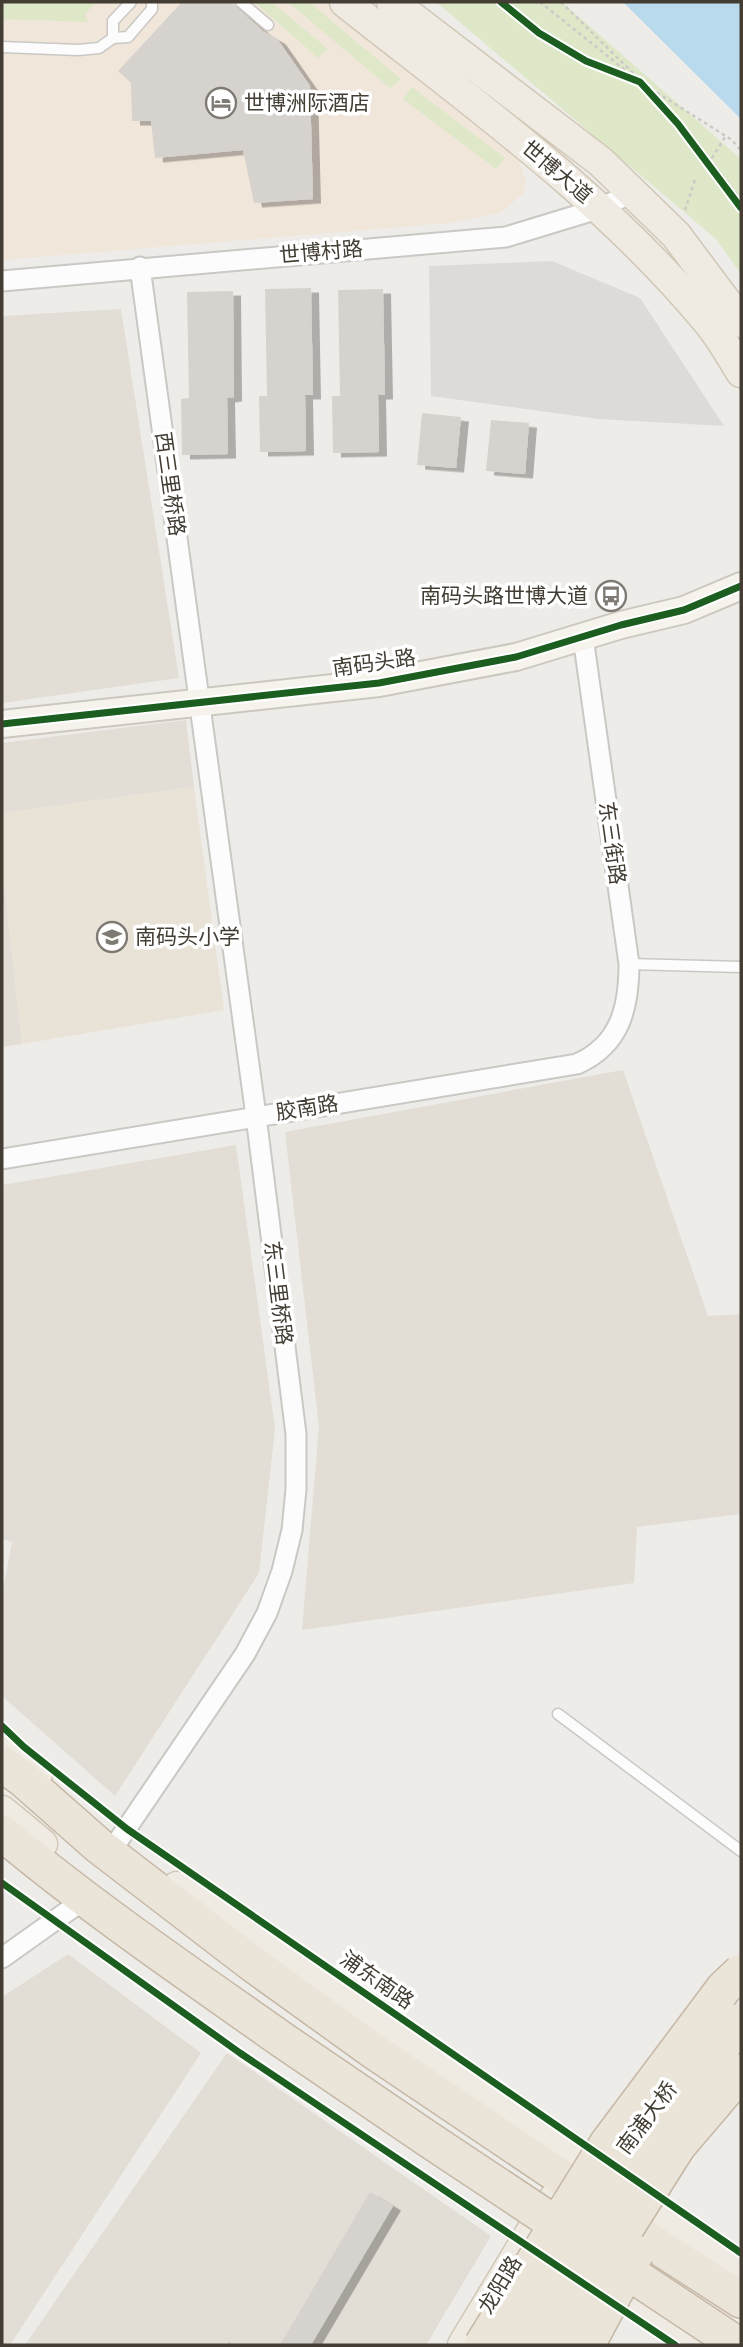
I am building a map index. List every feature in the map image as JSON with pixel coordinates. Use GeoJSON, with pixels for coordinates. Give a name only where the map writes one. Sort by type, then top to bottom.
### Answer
{"type":"FeatureCollection","features":[{"type":"Feature","properties":{"kind":"highway"},"geometry":{"type":"LineString","coordinates":[[2,1764],[191,1919],[375,2052],[654,2244],[741,2300]]}},
{"type":"Feature","properties":{"kind":"highway"},"geometry":{"type":"LineString","coordinates":[[2,1833],[140,1940],[281,2039],[428,2140],[738,2345]]}},
{"type":"Feature","properties":{"kind":"highway"},"geometry":{"type":"LineString","coordinates":[[482,2345],[607,2144],[724,1988],[741,1972]]}},
{"type":"Feature","properties":{"kind":"highway","name":"南浦大桥"},"geometry":{"type":"LineString","coordinates":[[519,2345],[611,2195],[741,2021]]}},
{"type":"Feature","properties":{"kind":"highway","name":"南浦大桥"},"geometry":{"type":"LineString","coordinates":[[557,2345],[602,2266],[678,2146],[741,2072]]}},
{"type":"Feature","properties":{"kind":"highway"},"geometry":{"type":"LineString","coordinates":[[587,2345],[654,2221],[741,2078]]}},
{"type":"Feature","properties":{"kind":"main road","name":"世博大道"},"geometry":{"type":"LineString","coordinates":[[345,2],[601,208],[710,324],[741,372]]}},
{"type":"Feature","properties":{"kind":"main road","name":"世博大道"},"geometry":{"type":"LineString","coordinates":[[392,2],[567,134],[633,192],[676,235],[741,322]]}},
{"type":"Feature","properties":{"kind":"main road","name":"浦东南路"},"geometry":{"type":"LineString","coordinates":[[2,1744],[118,1841],[177,1886],[628,2189],[741,2269]]}},
{"type":"Feature","properties":{"kind":"main road"},"geometry":{"type":"LineString","coordinates":[[2,1775],[66,1838],[162,1917],[279,2003],[480,2139],[548,2208],[624,2294],[702,2345]]}},
{"type":"Feature","properties":{"kind":"main road"},"geometry":{"type":"LineString","coordinates":[[2,1811],[169,1943],[548,2208],[646,2252],[741,2314]]}},
{"type":"Feature","properties":{"kind":"main road"},"geometry":{"type":"LineString","coordinates":[[2,1850],[177,1983],[548,2208],[741,2333]]}},
{"type":"Feature","properties":{"kind":"main road","name":"龙阳路"},"geometry":{"type":"LineString","coordinates":[[463,2345],[548,2208]]}},
{"type":"Feature","properties":{"kind":"street","name":"世博村路"},"geometry":{"type":"LineString","coordinates":[[2,281],[506,237],[601,208],[633,192]]}},
{"type":"Feature","properties":{"kind":"street","name":"西三里桥路"},"geometry":{"type":"LineString","coordinates":[[140,267],[201,701]]}},
{"type":"Feature","properties":{"kind":"street","name":"南码头路"},"geometry":{"type":"LineString","coordinates":[[2,724],[379,683],[516,657],[621,625],[684,610],[741,586]]}},
{"type":"Feature","properties":{"kind":"street","name":"东三街路"},"geometry":{"type":"LineString","coordinates":[[583,637],[629,964],[629,987],[625,1007],[607,1044]]}},
{"type":"Feature","properties":{"kind":"street","name":"东三里桥路"},"geometry":{"type":"LineString","coordinates":[[118,1841],[245,1654],[267,1613],[292,1531],[296,1489],[296,1434],[201,701]]}},
{"type":"Feature","properties":{"kind":"street","name":"胶南路"},"geometry":{"type":"LineString","coordinates":[[2,1158],[577,1064],[593,1057],[607,1044]]}},
{"type":"Feature","properties":{"kind":"street"},"geometry":{"type":"LineString","coordinates":[[2,1958],[75,1906]]}},
{"type":"Feature","properties":{"kind":"street"},"geometry":{"type":"LineString","coordinates":[[707,2085],[741,2004]]}},
{"type":"Feature","properties":{"kind":"street"},"geometry":{"type":"LineString","coordinates":[[628,2189],[741,2042]]}},
{"type":"Feature","properties":{"kind":"lane"},"geometry":{"type":"LineString","coordinates":[[113,38],[113,21],[131,2]]}},
{"type":"Feature","properties":{"kind":"lane"},"geometry":{"type":"LineString","coordinates":[[2,47],[78,50],[99,48],[113,38],[128,37],[152,9],[152,2]]}},
{"type":"Feature","properties":{"kind":"lane"},"geometry":{"type":"LineString","coordinates":[[241,2],[268,25]]}},
{"type":"Feature","properties":{"kind":"lane"},"geometry":{"type":"LineString","coordinates":[[629,964],[741,967]]}},
{"type":"Feature","properties":{"kind":"lane"},"geometry":{"type":"LineString","coordinates":[[558,1714],[741,1851]]}},
{"type":"Feature","properties":{"kind":"path"},"geometry":{"type":"LineString","coordinates":[[540,2],[640,82],[726,136],[741,150]]}},
{"type":"Feature","properties":{"kind":"path"},"geometry":{"type":"LineString","coordinates":[[561,2],[632,71],[741,200]]}},
{"type":"Feature","properties":{"kind":"path"},"geometry":{"type":"LineString","coordinates":[[608,69],[640,82]]}},
{"type":"Feature","properties":{"kind":"path"},"geometry":{"type":"LineString","coordinates":[[709,162],[726,136]]}},
{"type":"Feature","properties":{"kind":"path"},"geometry":{"type":"LineString","coordinates":[[709,162],[741,208]]}},
{"type":"Feature","properties":{"kind":"path"},"geometry":{"type":"LineString","coordinates":[[676,235],[696,177]]}},
{"type":"Feature","properties":{"kind":"shaded area"},"geometry":{"type":"Polygon","coordinates":[[[2,2],[325,2],[518,160],[526,179],[523,194],[500,213],[449,223],[2,260],[2,2]]]}},
{"type":"Feature","properties":{"kind":"shaded area"},"geometry":{"type":"Polygon","coordinates":[[[552,261],[640,298],[724,426],[598,419],[431,396],[429,266],[552,261]]]}},
{"type":"Feature","properties":{"kind":"shaded area"},"geometry":{"type":"Polygon","coordinates":[[[121,309],[179,678],[2,703],[2,316],[121,309]]]}},
{"type":"Feature","properties":{"kind":"shaded area"},"geometry":{"type":"Polygon","coordinates":[[[186,720],[194,787],[2,813],[2,743],[186,720]]]}},
{"type":"Feature","properties":{"kind":"shaded area","name":"南码头小学"},"geometry":{"type":"Polygon","coordinates":[[[194,787],[224,1010],[22,1044],[2,864],[2,813],[194,787]]]}},
{"type":"Feature","properties":{"kind":"shaded area"},"geometry":{"type":"Polygon","coordinates":[[[2,864],[22,1044],[2,1047],[2,864]]]}},
{"type":"Feature","properties":{"kind":"shaded area"},"geometry":{"type":"Polygon","coordinates":[[[623,1070],[708,1316],[741,1314],[741,1514],[637,1527],[634,1583],[302,1630],[319,1427],[285,1132],[623,1070]]]}},
{"type":"Feature","properties":{"kind":"shaded area"},"geometry":{"type":"Polygon","coordinates":[[[236,1145],[275,1429],[259,1573],[115,1796],[2,1696],[2,1596],[12,1542],[2,1539],[2,1185],[236,1145]]]}},
{"type":"Feature","properties":{"kind":"shaded area"},"geometry":{"type":"Polygon","coordinates":[[[68,1954],[201,2053],[10,2345],[2,2345],[2,1997],[68,1954]]]}},
{"type":"Feature","properties":{"kind":"shaded area"},"geometry":{"type":"Polygon","coordinates":[[[227,2053],[491,2236],[426,2345],[25,2345],[227,2053]]]}},
{"type":"Feature","properties":{"kind":"green space"},"geometry":{"type":"Polygon","coordinates":[[[2,2],[97,2],[85,14],[88,22],[2,19],[2,2]]]}},
{"type":"Feature","properties":{"kind":"green space"},"geometry":{"type":"Polygon","coordinates":[[[254,2],[272,2],[328,49],[318,58],[254,2]]]}},
{"type":"Feature","properties":{"kind":"green space"},"geometry":{"type":"Polygon","coordinates":[[[288,2],[309,2],[401,79],[390,88],[288,2]]]}},
{"type":"Feature","properties":{"kind":"green space"},"geometry":{"type":"Polygon","coordinates":[[[436,2],[562,2],[741,159],[741,274],[716,239],[436,2]]]}},
{"type":"Feature","properties":{"kind":"green space"},"geometry":{"type":"Polygon","coordinates":[[[412,87],[505,158],[496,169],[403,99],[412,87]]]}},
{"type":"Feature","properties":{"kind":"water"},"geometry":{"type":"Polygon","coordinates":[[[623,2],[741,2],[741,119],[623,2]]]}},
{"type":"Feature","properties":{"kind":"building","name":"世博洲际酒店"},"geometry":{"type":"Polygon","coordinates":[[[182,2],[231,2],[263,31],[278,40],[310,86],[313,199],[254,203],[243,150],[155,158],[151,121],[132,121],[131,83],[118,71],[182,2]]]}},
{"type":"Feature","properties":{"kind":"building"},"geometry":{"type":"Polygon","coordinates":[[[311,288],[313,395],[305,395],[306,451],[260,452],[259,396],[267,396],[265,289],[311,288]]]}},
{"type":"Feature","properties":{"kind":"building"},"geometry":{"type":"Polygon","coordinates":[[[383,289],[385,395],[378,395],[379,452],[333,453],[332,396],[340,396],[338,290],[383,289]]]}},
{"type":"Feature","properties":{"kind":"building"},"geometry":{"type":"Polygon","coordinates":[[[233,291],[234,397],[227,398],[228,454],[182,455],[181,399],[189,398],[187,292],[233,291]]]}},
{"type":"Feature","properties":{"kind":"building"},"geometry":{"type":"Polygon","coordinates":[[[422,413],[461,417],[456,468],[417,465],[422,413]]]}},
{"type":"Feature","properties":{"kind":"building"},"geometry":{"type":"Polygon","coordinates":[[[491,420],[529,423],[525,474],[486,471],[491,420]]]}},
{"type":"Feature","properties":{"kind":"building"},"geometry":{"type":"Polygon","coordinates":[[[370,2192],[393,2206],[311,2345],[280,2345],[370,2192]]]}},
{"type":"Feature","properties":{"kind":"cycle path"},"geometry":{"type":"LineString","coordinates":[[501,2],[539,33],[586,61],[640,82],[678,124],[741,208]]}},
{"type":"Feature","properties":{"kind":"cycle path"},"geometry":{"type":"LineString","coordinates":[[2,724],[379,683],[516,657],[621,625],[684,610],[741,586]]}},
{"type":"Feature","properties":{"kind":"cycle path"},"geometry":{"type":"LineString","coordinates":[[2,1726],[24,1747],[127,1829],[741,2253]]}},
{"type":"Feature","properties":{"kind":"cycle path"},"geometry":{"type":"LineString","coordinates":[[2,1883],[240,2053],[675,2345]]}},
{"type":"Feature","properties":{"kind":"place","name":"世博洲际酒店"},"geometry":{"type":"Point","coordinates":[221,103]}},
{"type":"Feature","properties":{"kind":"place","name":"南码头路世博大道"},"geometry":{"type":"Point","coordinates":[611,596]}},
{"type":"Feature","properties":{"kind":"place","name":"南码头小学"},"geometry":{"type":"Point","coordinates":[112,937]}}]}
